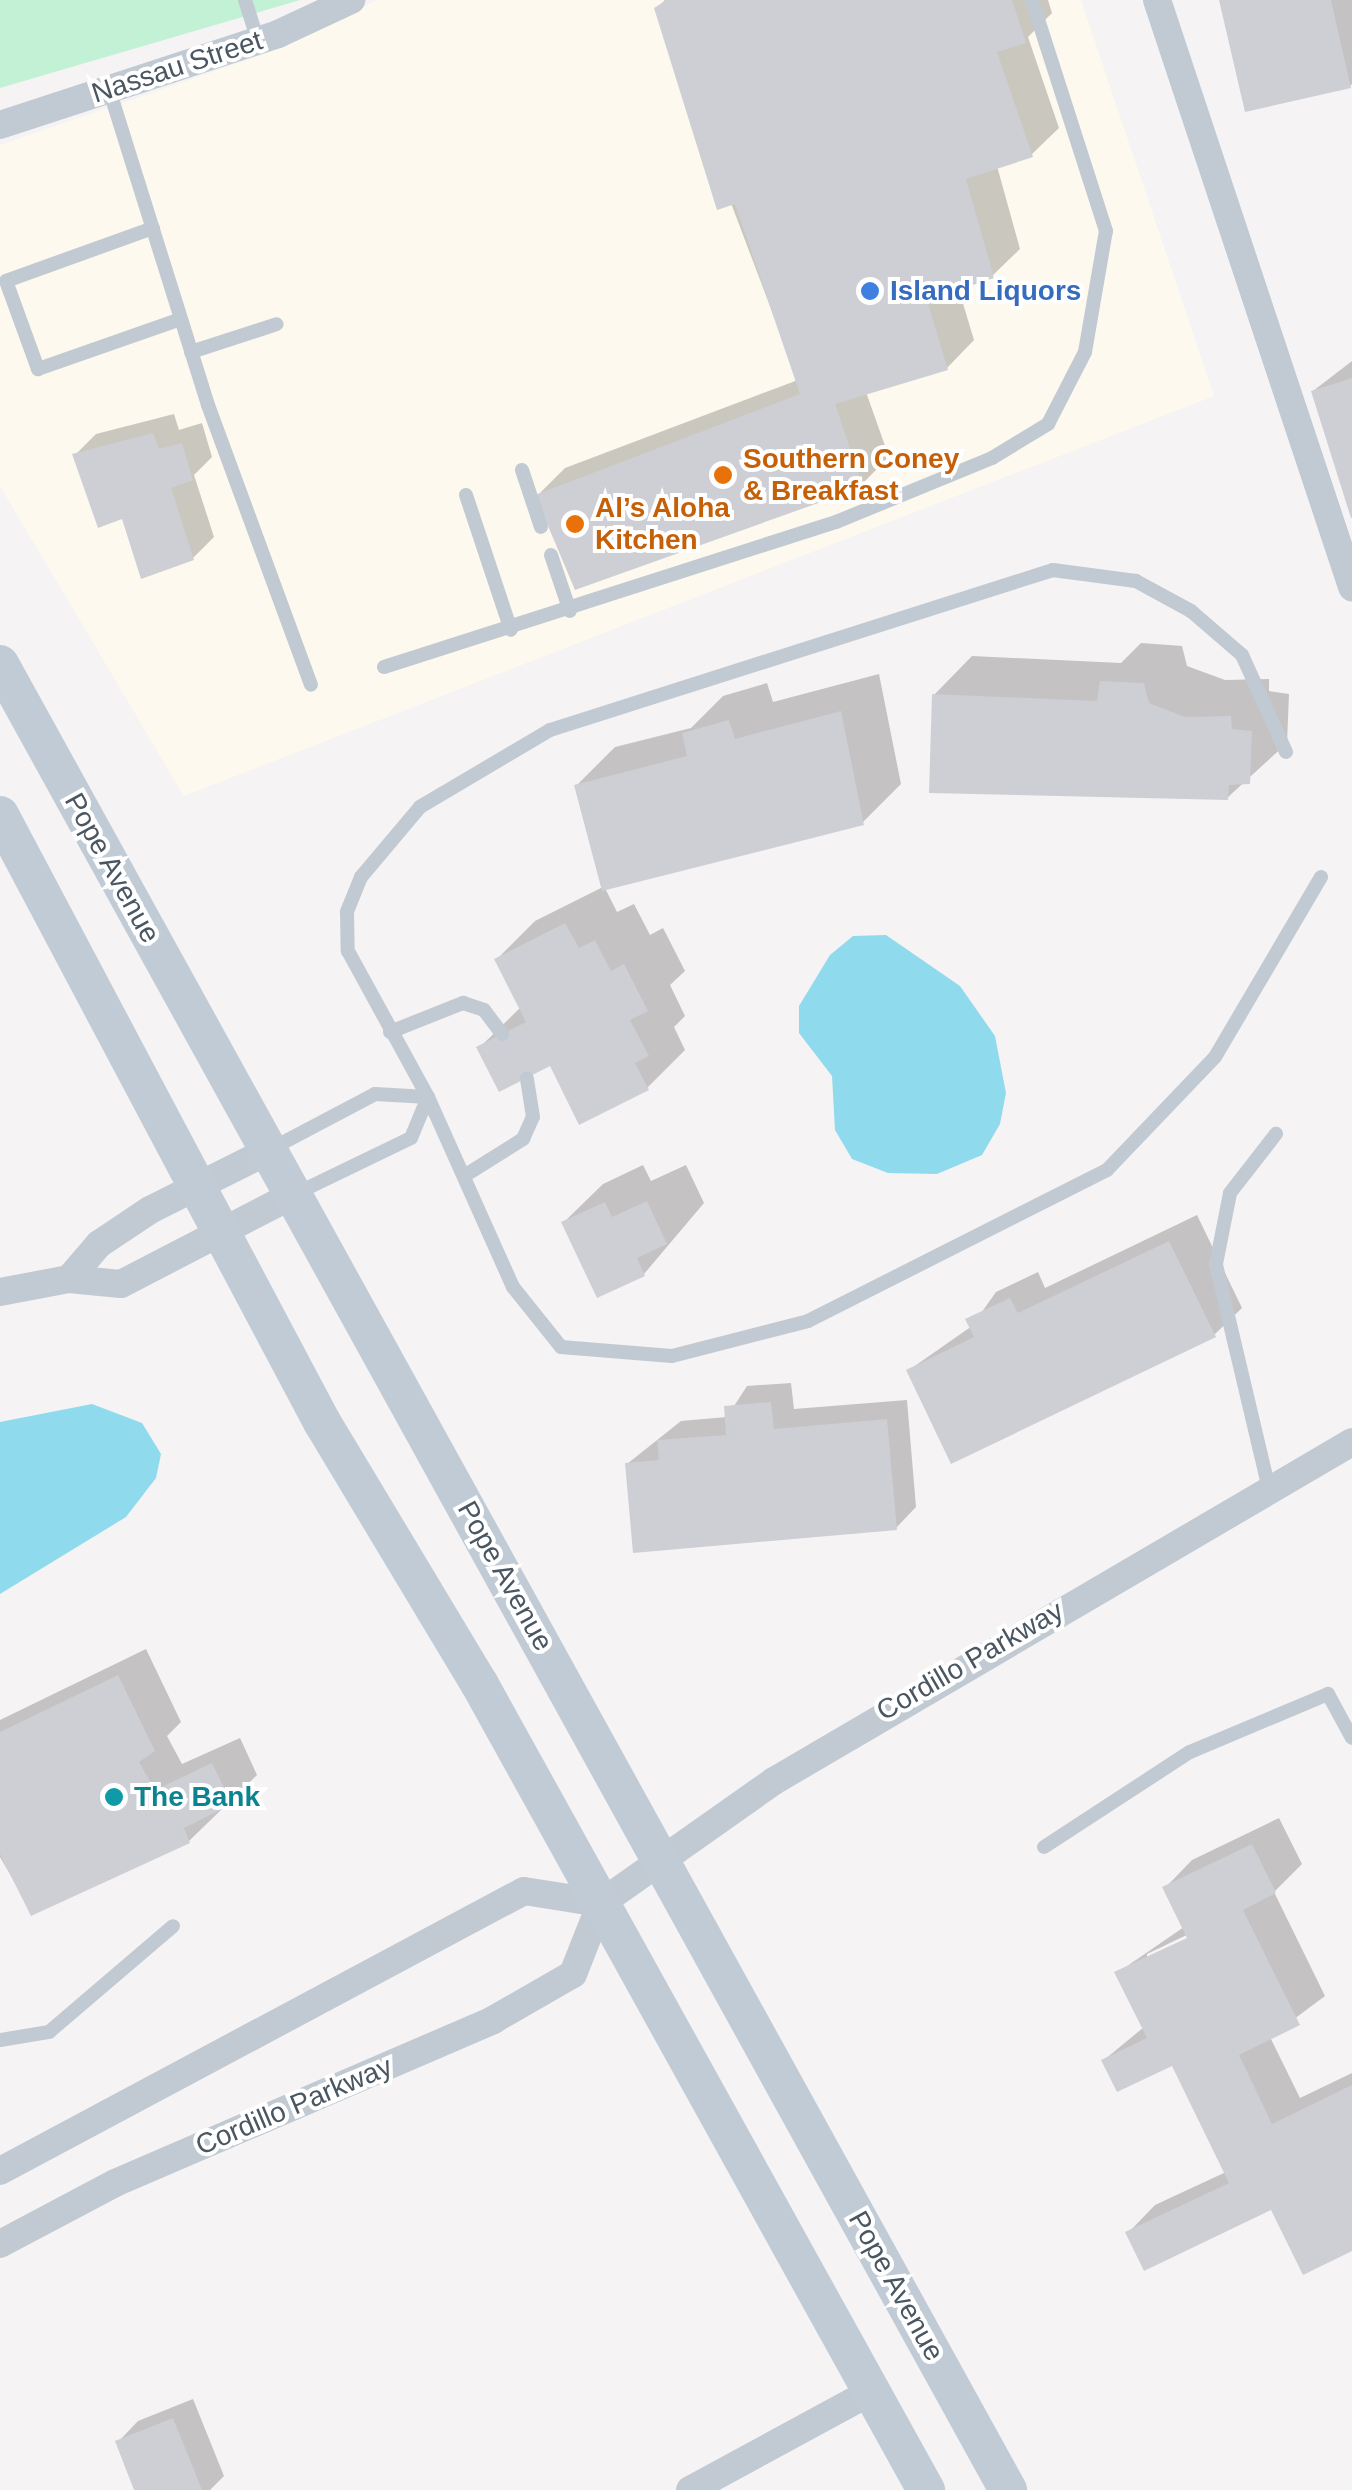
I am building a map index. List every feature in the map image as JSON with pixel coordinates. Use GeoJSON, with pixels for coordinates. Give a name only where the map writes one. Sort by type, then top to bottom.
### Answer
{"type":"FeatureCollection","features":[{"type":"Feature","properties":{"kind":"main road","name":"Pope Avenue"},"geometry":{"type":"LineString","coordinates":[[0,664],[1008,2490]]}},
{"type":"Feature","properties":{"kind":"main road"},"geometry":{"type":"LineString","coordinates":[[0,815],[220,1233],[602,1903],[926,2490]]}},
{"type":"Feature","properties":{"kind":"street","name":"Nassau Street"},"geometry":{"type":"LineString","coordinates":[[0,125],[258,41],[351,0]]}},
{"type":"Feature","properties":{"kind":"street"},"geometry":{"type":"LineString","coordinates":[[1157,0],[1352,587]]}},
{"type":"Feature","properties":{"kind":"street"},"geometry":{"type":"LineString","coordinates":[[69,1279],[99,1244],[195,1185],[268,1151]]}},
{"type":"Feature","properties":{"kind":"street"},"geometry":{"type":"LineString","coordinates":[[0,1292],[69,1279],[121,1284],[292,1195]]}},
{"type":"Feature","properties":{"kind":"street","name":"Cordillo Parkway"},"geometry":{"type":"LineString","coordinates":[[0,2244],[115,2183],[509,2011],[573,1974],[602,1903],[861,1723],[1352,1442]]}},
{"type":"Feature","properties":{"kind":"street"},"geometry":{"type":"LineString","coordinates":[[0,2171],[524,1892],[602,1903]]}},
{"type":"Feature","properties":{"kind":"street"},"geometry":{"type":"LineString","coordinates":[[690,2490],[872,2391]]}},
{"type":"Feature","properties":{"kind":"lane"},"geometry":{"type":"LineString","coordinates":[[245,0],[258,41]]}},
{"type":"Feature","properties":{"kind":"lane"},"geometry":{"type":"LineString","coordinates":[[384,667],[511,630],[836,522],[992,458],[1048,424],[1085,352],[1106,231],[1032,0]]}},
{"type":"Feature","properties":{"kind":"lane"},"geometry":{"type":"LineString","coordinates":[[109,89],[181,320],[311,686]]}},
{"type":"Feature","properties":{"kind":"lane"},"geometry":{"type":"LineString","coordinates":[[153,228],[6,281],[38,369],[181,320]]}},
{"type":"Feature","properties":{"kind":"lane"},"geometry":{"type":"LineString","coordinates":[[192,352],[276,324]]}},
{"type":"Feature","properties":{"kind":"lane"},"geometry":{"type":"LineString","coordinates":[[522,470],[541,526]]}},
{"type":"Feature","properties":{"kind":"lane"},"geometry":{"type":"LineString","coordinates":[[466,495],[511,630]]}},
{"type":"Feature","properties":{"kind":"lane"},"geometry":{"type":"LineString","coordinates":[[551,555],[570,611]]}},
{"type":"Feature","properties":{"kind":"lane"},"geometry":{"type":"LineString","coordinates":[[1286,752],[1242,655],[1136,581],[1053,570],[550,730],[420,807],[361,877],[347,912],[356,977],[428,1097],[513,1287],[561,1346],[672,1356],[808,1321],[1107,1170],[1216,1056],[1321,877]]}},
{"type":"Feature","properties":{"kind":"lane"},"geometry":{"type":"LineString","coordinates":[[390,1032],[463,1003],[484,1010],[502,1034]]}},
{"type":"Feature","properties":{"kind":"lane"},"geometry":{"type":"LineString","coordinates":[[464,1176],[523,1139],[532,1117],[527,1078]]}},
{"type":"Feature","properties":{"kind":"lane"},"geometry":{"type":"LineString","coordinates":[[268,1151],[375,1094],[428,1097]]}},
{"type":"Feature","properties":{"kind":"lane"},"geometry":{"type":"LineString","coordinates":[[292,1195],[412,1138],[428,1097]]}},
{"type":"Feature","properties":{"kind":"lane"},"geometry":{"type":"LineString","coordinates":[[1269,1489],[1216,1264],[1230,1193],[1276,1134]]}},
{"type":"Feature","properties":{"kind":"lane"},"geometry":{"type":"LineString","coordinates":[[1044,1847],[1190,1752],[1328,1694],[1352,1738]]}},
{"type":"Feature","properties":{"kind":"lane"},"geometry":{"type":"LineString","coordinates":[[0,2040],[49,2032],[173,1926]]}},
{"type":"Feature","properties":{"kind":"shaded area"},"geometry":{"type":"Polygon","coordinates":[[[377,0],[1081,0],[1214,396],[184,796],[0,486],[0,145],[265,54],[377,0]]]}},
{"type":"Feature","properties":{"kind":"green space"},"geometry":{"type":"Polygon","coordinates":[[[0,0],[300,0],[0,88],[0,0]]]}},
{"type":"Feature","properties":{"kind":"water"},"geometry":{"type":"Polygon","coordinates":[[[886,935],[960,986],[995,1036],[1006,1093],[1000,1124],[982,1155],[937,1174],[888,1173],[852,1159],[835,1130],[832,1076],[799,1033],[799,1006],[830,955],[853,936],[886,935]]]}},
{"type":"Feature","properties":{"kind":"water"},"geometry":{"type":"Polygon","coordinates":[[[92,1404],[142,1423],[161,1454],[156,1478],[126,1517],[0,1594],[0,1422],[92,1404]]]}},
{"type":"Feature","properties":{"kind":"building"},"geometry":{"type":"Polygon","coordinates":[[[667,0],[1012,0],[1026,43],[997,52],[1033,157],[966,179],[994,278],[927,300],[948,370],[835,404],[863,487],[575,590],[535,495],[800,394],[735,204],[717,210],[654,8],[667,0]]]}},
{"type":"Feature","properties":{"kind":"building"},"geometry":{"type":"Polygon","coordinates":[[[1219,0],[1331,0],[1351,88],[1245,112],[1219,0]]]}},
{"type":"Feature","properties":{"kind":"building"},"geometry":{"type":"Polygon","coordinates":[[[1352,378],[1352,518],[1351,518],[1311,391],[1352,378]]]}},
{"type":"Feature","properties":{"kind":"building"},"geometry":{"type":"Polygon","coordinates":[[[153,433],[159,449],[182,443],[193,480],[171,488],[194,560],[141,579],[122,519],[98,528],[72,454],[153,433]]]}},
{"type":"Feature","properties":{"kind":"building"},"geometry":{"type":"Polygon","coordinates":[[[1100,681],[1144,683],[1149,703],[1185,717],[1231,716],[1232,729],[1252,731],[1250,784],[1229,785],[1228,800],[929,793],[932,694],[1097,701],[1100,681]]]}},
{"type":"Feature","properties":{"kind":"building"},"geometry":{"type":"Polygon","coordinates":[[[841,711],[864,825],[602,891],[574,785],[687,756],[682,733],[729,720],[735,739],[841,711]]]}},
{"type":"Feature","properties":{"kind":"building"},"geometry":{"type":"Polygon","coordinates":[[[565,923],[579,948],[595,940],[611,971],[624,964],[648,1011],[630,1020],[649,1056],[635,1063],[649,1090],[579,1125],[550,1066],[499,1092],[476,1047],[526,1022],[494,959],[565,923]]]}},
{"type":"Feature","properties":{"kind":"building"},"geometry":{"type":"Polygon","coordinates":[[[647,1201],[667,1244],[637,1258],[645,1276],[597,1298],[561,1222],[605,1202],[612,1217],[647,1201]]]}},
{"type":"Feature","properties":{"kind":"building"},"geometry":{"type":"Polygon","coordinates":[[[1169,1241],[1216,1337],[951,1464],[906,1370],[974,1337],[965,1319],[1010,1298],[1018,1313],[1169,1241]]]}},
{"type":"Feature","properties":{"kind":"building"},"geometry":{"type":"Polygon","coordinates":[[[771,1402],[774,1429],[887,1419],[897,1530],[633,1553],[625,1463],[659,1460],[657,1440],[726,1435],[724,1406],[771,1402]]]}},
{"type":"Feature","properties":{"kind":"building","name":"The Bank"},"geometry":{"type":"Polygon","coordinates":[[[118,1675],[155,1751],[139,1762],[155,1790],[212,1763],[232,1804],[184,1828],[190,1843],[31,1916],[0,1854],[0,1732],[118,1675]]]}},
{"type":"Feature","properties":{"kind":"building"},"geometry":{"type":"Polygon","coordinates":[[[1252,1844],[1276,1893],[1243,1910],[1300,2025],[1239,2055],[1272,2124],[1352,2085],[1352,2251],[1303,2275],[1271,2210],[1144,2271],[1125,2232],[1229,2183],[1172,2066],[1117,2092],[1101,2060],[1147,2038],[1114,1972],[1187,1938],[1162,1887],[1252,1844]]]}},
{"type":"Feature","properties":{"kind":"building"},"geometry":{"type":"Polygon","coordinates":[[[173,2418],[202,2490],[134,2490],[115,2441],[173,2418]]]}},
{"type":"Feature","properties":{"kind":"place","name":"Island Liquors"},"geometry":{"type":"Point","coordinates":[870,291]}},
{"type":"Feature","properties":{"kind":"place","name":"Southern Coney & Breakfast"},"geometry":{"type":"Point","coordinates":[723,475]}},
{"type":"Feature","properties":{"kind":"place","name":"Al’s Aloha Kitchen"},"geometry":{"type":"Point","coordinates":[575,524]}},
{"type":"Feature","properties":{"kind":"place","name":"The Bank"},"geometry":{"type":"Point","coordinates":[114,1797]}}]}
